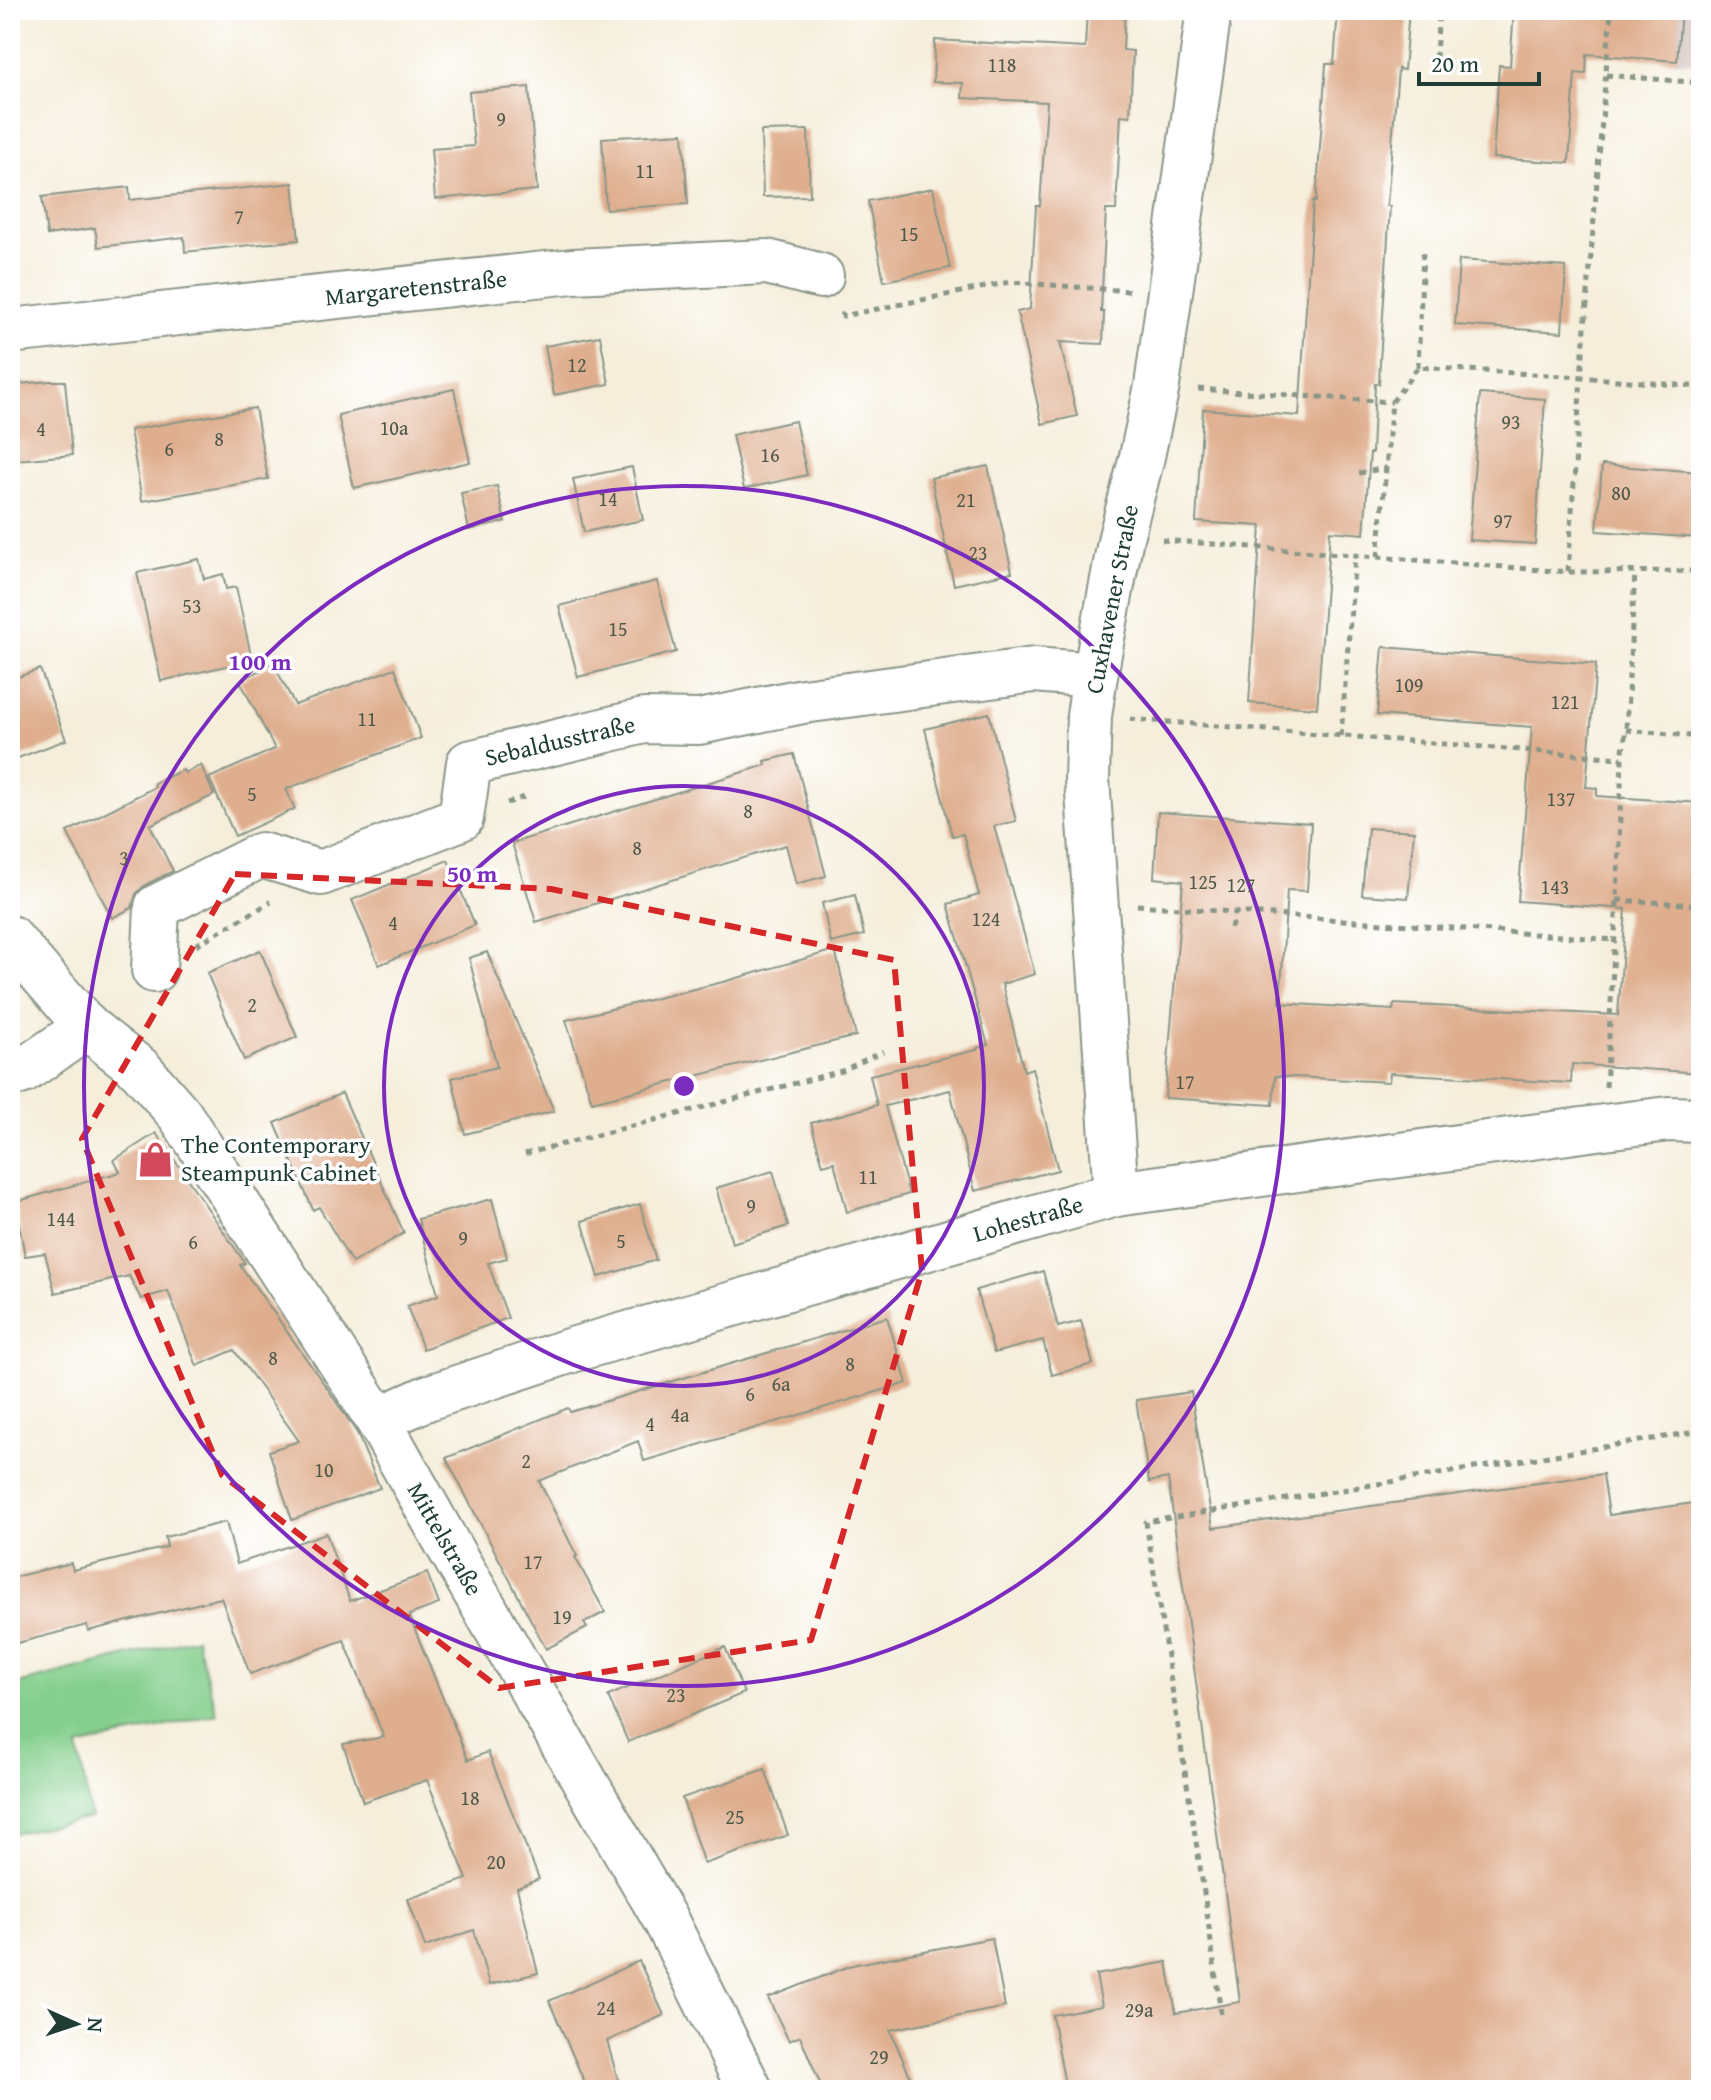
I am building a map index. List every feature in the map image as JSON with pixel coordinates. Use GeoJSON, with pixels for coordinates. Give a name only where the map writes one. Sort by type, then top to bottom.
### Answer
{"type":"FeatureCollection","features":[{"type":"Feature","properties":{"kind":"street","name":"Cuxhavener Straße"},"geometry":{"type":"LineString","coordinates":[[1116,1194],[1087,779],[1092,696],[1121,537],[1157,386],[1209,10]]}},
{"type":"Feature","properties":{"kind":"street","name":"Margaretenstraße"},"geometry":{"type":"LineString","coordinates":[[10,331],[573,271],[767,262],[821,276]]}},
{"type":"Feature","properties":{"kind":"street","name":"Sebaldusstraße"},"geometry":{"type":"LineString","coordinates":[[321,873],[461,818],[469,763],[644,721],[699,722],[803,701],[1034,670],[1092,696]]}},
{"type":"Feature","properties":{"kind":"street"},"geometry":{"type":"LineString","coordinates":[[154,970],[157,907],[261,855],[321,873]]}},
{"type":"Feature","properties":{"kind":"street","name":"Mittelstraße"},"geometry":{"type":"LineString","coordinates":[[10,938],[87,1027],[140,1069],[180,1115],[378,1420],[667,1923],[750,2090]]}},
{"type":"Feature","properties":{"kind":"street"},"geometry":{"type":"LineString","coordinates":[[10,1075],[23,1071],[87,1027]]}},
{"type":"Feature","properties":{"kind":"street","name":"Lohestraße"},"geometry":{"type":"LineString","coordinates":[[378,1420],[427,1398],[572,1350],[1116,1194],[1604,1127],[1669,1119],[1701,1120]]}},
{"type":"Feature","properties":{"kind":"path"},"geometry":{"type":"LineString","coordinates":[[1435,70],[1439,10]]}},
{"type":"Feature","properties":{"kind":"path"},"geometry":{"type":"LineString","coordinates":[[1568,572],[1611,10]]}},
{"type":"Feature","properties":{"kind":"path"},"geometry":{"type":"LineString","coordinates":[[1606,75],[1700,83],[1701,64]]}},
{"type":"Feature","properties":{"kind":"path"},"geometry":{"type":"LineString","coordinates":[[1378,557],[1392,402],[1418,367],[1423,252]]}},
{"type":"Feature","properties":{"kind":"path"},"geometry":{"type":"LineString","coordinates":[[821,276],[843,316],[1010,282],[1169,295]]}},
{"type":"Feature","properties":{"kind":"path"},"geometry":{"type":"LineString","coordinates":[[1418,367],[1701,387]]}},
{"type":"Feature","properties":{"kind":"path"},"geometry":{"type":"LineString","coordinates":[[1157,386],[1392,402]]}},
{"type":"Feature","properties":{"kind":"path"},"geometry":{"type":"LineString","coordinates":[[1359,473],[1387,468]]}},
{"type":"Feature","properties":{"kind":"path"},"geometry":{"type":"LineString","coordinates":[[1121,537],[1568,572],[1701,571]]}},
{"type":"Feature","properties":{"kind":"path"},"geometry":{"type":"LineString","coordinates":[[1341,736],[1355,556]]}},
{"type":"Feature","properties":{"kind":"path"},"geometry":{"type":"LineString","coordinates":[[1604,1127],[1622,758],[1635,573]]}},
{"type":"Feature","properties":{"kind":"path"},"geometry":{"type":"LineString","coordinates":[[1092,696],[1341,736],[1622,758]]}},
{"type":"Feature","properties":{"kind":"path"},"geometry":{"type":"LineString","coordinates":[[1626,730],[1701,737]]}},
{"type":"Feature","properties":{"kind":"path"},"geometry":{"type":"LineString","coordinates":[[154,970],[321,873]]}},
{"type":"Feature","properties":{"kind":"path"},"geometry":{"type":"LineString","coordinates":[[1617,900],[1701,905]]}},
{"type":"Feature","properties":{"kind":"path"},"geometry":{"type":"LineString","coordinates":[[1095,901],[1615,940]]}},
{"type":"Feature","properties":{"kind":"path"},"geometry":{"type":"LineString","coordinates":[[1231,928],[1235,912]]}},
{"type":"Feature","properties":{"kind":"path"},"geometry":{"type":"LineString","coordinates":[[525,1154],[842,1071],[883,1051]]}},
{"type":"Feature","properties":{"kind":"path"},"geometry":{"type":"LineString","coordinates":[[1221,2014],[1146,1522],[1701,1431]]}},
{"type":"Feature","properties":{"kind":"highlighted area"},"geometry":{"type":"Polygon","coordinates":[[[235,874],[551,889],[894,960],[922,1271],[811,1640],[499,1688],[222,1475],[82,1139],[235,874]]]}},
{"type":"Feature","properties":{"kind":"shaded area"},"geometry":{"type":"Polygon","coordinates":[[[1648,10],[1701,10],[1701,63],[1644,59],[1648,10]]]}},
{"type":"Feature","properties":{"kind":"green space"},"geometry":{"type":"Polygon","coordinates":[[[196,1638],[217,1714],[78,1747],[91,1818],[10,1834],[10,1686],[196,1638]]]}},
{"type":"Feature","properties":{"kind":"building"},"geometry":{"type":"Polygon","coordinates":[[[1087,10],[1125,10],[1123,50],[1133,51],[1130,116],[1121,115],[1116,210],[1106,210],[1101,312],[1104,312],[1103,344],[1060,342],[1077,416],[1042,424],[1017,312],[1030,309],[1036,206],[1040,206],[1047,102],[962,98],[963,83],[933,82],[935,40],[1085,48],[1087,10]]]}},
{"type":"Feature","properties":{"kind":"building"},"geometry":{"type":"Polygon","coordinates":[[[1338,10],[1409,10],[1404,70],[1398,69],[1387,206],[1390,206],[1379,384],[1375,384],[1364,534],[1330,531],[1317,708],[1249,703],[1261,526],[1196,522],[1203,409],[1299,416],[1313,201],[1316,202],[1326,64],[1334,64],[1338,10]]]}},
{"type":"Feature","properties":{"kind":"building"},"geometry":{"type":"Polygon","coordinates":[[[1514,10],[1681,10],[1677,61],[1587,54],[1586,74],[1575,73],[1569,163],[1493,158],[1499,65],[1510,66],[1514,10]]]}},
{"type":"Feature","properties":{"kind":"building"},"geometry":{"type":"Polygon","coordinates":[[[529,87],[537,190],[435,199],[431,149],[474,146],[469,92],[529,87]]]}},
{"type":"Feature","properties":{"kind":"building"},"geometry":{"type":"Polygon","coordinates":[[[808,130],[810,196],[763,197],[761,131],[808,130]]]}},
{"type":"Feature","properties":{"kind":"building"},"geometry":{"type":"Polygon","coordinates":[[[683,133],[688,204],[606,209],[602,138],[683,133]]]}},
{"type":"Feature","properties":{"kind":"building"},"geometry":{"type":"Polygon","coordinates":[[[293,183],[299,240],[185,252],[184,237],[98,247],[95,228],[47,235],[42,197],[129,187],[130,200],[293,183]]]}},
{"type":"Feature","properties":{"kind":"building"},"geometry":{"type":"Polygon","coordinates":[[[933,188],[950,268],[884,281],[868,201],[933,188]]]}},
{"type":"Feature","properties":{"kind":"building"},"geometry":{"type":"Polygon","coordinates":[[[1459,260],[1566,267],[1562,332],[1455,325],[1459,260]]]}},
{"type":"Feature","properties":{"kind":"building"},"geometry":{"type":"Polygon","coordinates":[[[600,336],[609,384],[554,395],[545,346],[600,336]]]}},
{"type":"Feature","properties":{"kind":"building"},"geometry":{"type":"Polygon","coordinates":[[[65,381],[72,455],[16,460],[10,385],[65,381]]]}},
{"type":"Feature","properties":{"kind":"building"},"geometry":{"type":"Polygon","coordinates":[[[454,389],[470,462],[354,488],[338,415],[454,389]]]}},
{"type":"Feature","properties":{"kind":"building"},"geometry":{"type":"Polygon","coordinates":[[[1480,394],[1545,399],[1535,544],[1469,540],[1480,394]]]}},
{"type":"Feature","properties":{"kind":"building"},"geometry":{"type":"Polygon","coordinates":[[[255,408],[268,479],[142,501],[130,430],[255,408]]]}},
{"type":"Feature","properties":{"kind":"building"},"geometry":{"type":"Polygon","coordinates":[[[795,421],[807,475],[744,489],[732,435],[795,421]]]}},
{"type":"Feature","properties":{"kind":"building"},"geometry":{"type":"Polygon","coordinates":[[[1602,465],[1701,472],[1701,538],[1597,531],[1602,465]]]}},
{"type":"Feature","properties":{"kind":"building"},"geometry":{"type":"Polygon","coordinates":[[[988,466],[1012,572],[954,585],[931,478],[988,466]]]}},
{"type":"Feature","properties":{"kind":"building"},"geometry":{"type":"Polygon","coordinates":[[[632,467],[643,520],[584,532],[573,479],[632,467]]]}},
{"type":"Feature","properties":{"kind":"building"},"geometry":{"type":"Polygon","coordinates":[[[497,486],[505,522],[469,530],[461,493],[497,486]]]}},
{"type":"Feature","properties":{"kind":"building"},"geometry":{"type":"Polygon","coordinates":[[[199,559],[204,579],[223,574],[226,589],[236,587],[252,660],[161,681],[137,573],[199,559]]]}},
{"type":"Feature","properties":{"kind":"building"},"geometry":{"type":"Polygon","coordinates":[[[657,581],[676,652],[578,677],[559,606],[657,581]]]}},
{"type":"Feature","properties":{"kind":"building"},"geometry":{"type":"Polygon","coordinates":[[[1383,647],[1596,664],[1586,787],[1597,788],[1597,796],[1701,803],[1701,1073],[1572,1064],[1571,1083],[1390,1073],[1389,1082],[1275,1076],[1273,1105],[1165,1098],[1183,881],[1154,878],[1158,812],[1311,823],[1307,891],[1287,890],[1280,1003],[1393,1010],[1394,1004],[1618,1015],[1626,909],[1518,901],[1532,727],[1377,715],[1383,647]]]}},
{"type":"Feature","properties":{"kind":"building"},"geometry":{"type":"Polygon","coordinates":[[[273,663],[295,705],[395,668],[421,738],[286,789],[295,809],[235,836],[209,778],[275,749],[240,681],[273,663]]]}},
{"type":"Feature","properties":{"kind":"building"},"geometry":{"type":"Polygon","coordinates":[[[40,669],[66,740],[10,761],[10,680],[40,669]]]}},
{"type":"Feature","properties":{"kind":"building"},"geometry":{"type":"Polygon","coordinates":[[[989,713],[1016,821],[994,826],[1035,974],[1002,984],[1024,1071],[1032,1068],[1058,1170],[975,1191],[950,1090],[885,1106],[909,1194],[847,1212],[834,1162],[823,1165],[811,1123],[877,1105],[870,1075],[988,1045],[948,904],[979,895],[963,834],[952,836],[925,729],[989,713]]]}},
{"type":"Feature","properties":{"kind":"building"},"geometry":{"type":"Polygon","coordinates":[[[794,754],[826,876],[796,884],[786,845],[536,922],[512,843],[794,754]]]}},
{"type":"Feature","properties":{"kind":"building"},"geometry":{"type":"Polygon","coordinates":[[[201,765],[214,795],[150,825],[173,871],[145,885],[136,894],[132,908],[112,918],[67,832],[155,787],[154,783],[201,765]]]}},
{"type":"Feature","properties":{"kind":"building"},"geometry":{"type":"Polygon","coordinates":[[[1368,828],[1414,831],[1408,898],[1362,895],[1368,828]]]}},
{"type":"Feature","properties":{"kind":"building"},"geometry":{"type":"Polygon","coordinates":[[[448,860],[475,925],[379,965],[352,900],[448,860]]]}},
{"type":"Feature","properties":{"kind":"building"},"geometry":{"type":"Polygon","coordinates":[[[855,895],[864,935],[831,943],[822,903],[855,895]]]}},
{"type":"Feature","properties":{"kind":"building"},"geometry":{"type":"Polygon","coordinates":[[[260,950],[297,1037],[244,1060],[207,973],[260,950]]]}},
{"type":"Feature","properties":{"kind":"building"},"geometry":{"type":"Polygon","coordinates":[[[835,950],[856,1036],[592,1102],[566,1020],[723,982],[835,950]]]}},
{"type":"Feature","properties":{"kind":"building"},"geometry":{"type":"Polygon","coordinates":[[[487,952],[554,1111],[465,1134],[452,1078],[497,1067],[469,958],[487,952]]]}},
{"type":"Feature","properties":{"kind":"building"},"geometry":{"type":"Polygon","coordinates":[[[342,1093],[404,1233],[352,1263],[319,1207],[313,1210],[275,1123],[342,1093]]]}},
{"type":"Feature","properties":{"kind":"building"},"geometry":{"type":"Polygon","coordinates":[[[156,1133],[245,1263],[240,1265],[357,1433],[380,1488],[292,1520],[269,1451],[299,1441],[234,1350],[197,1366],[168,1291],[141,1299],[129,1276],[55,1293],[45,1253],[25,1256],[15,1202],[120,1172],[114,1160],[156,1133]]]}},
{"type":"Feature","properties":{"kind":"building"},"geometry":{"type":"Polygon","coordinates":[[[773,1171],[788,1226],[732,1243],[716,1188],[773,1171]]]}},
{"type":"Feature","properties":{"kind":"building"},"geometry":{"type":"Polygon","coordinates":[[[492,1199],[507,1258],[488,1263],[508,1318],[423,1349],[407,1306],[438,1295],[418,1219],[492,1199]]]}},
{"type":"Feature","properties":{"kind":"building"},"geometry":{"type":"Polygon","coordinates":[[[640,1204],[656,1260],[599,1277],[582,1221],[640,1204]]]}},
{"type":"Feature","properties":{"kind":"building"},"geometry":{"type":"Polygon","coordinates":[[[1043,1271],[1058,1327],[1081,1321],[1093,1364],[1052,1375],[1043,1340],[994,1353],[976,1290],[1043,1271]]]}},
{"type":"Feature","properties":{"kind":"building"},"geometry":{"type":"Polygon","coordinates":[[[887,1317],[907,1383],[644,1461],[638,1441],[539,1481],[605,1612],[584,1623],[587,1628],[546,1649],[446,1458],[568,1408],[570,1412],[887,1317]]]}},
{"type":"Feature","properties":{"kind":"building"},"geometry":{"type":"Polygon","coordinates":[[[1191,1392],[1213,1528],[1603,1474],[1609,1515],[1701,1502],[1701,2090],[1066,2090],[1052,2015],[1102,2006],[1096,1975],[1167,1962],[1176,2013],[1240,2002],[1168,1478],[1149,1482],[1136,1400],[1191,1392]]]}},
{"type":"Feature","properties":{"kind":"building"},"geometry":{"type":"Polygon","coordinates":[[[226,1522],[237,1564],[326,1533],[350,1601],[427,1573],[439,1604],[409,1615],[468,1760],[488,1752],[539,1879],[517,1888],[538,1973],[489,1985],[474,1930],[425,1947],[408,1899],[467,1879],[427,1780],[363,1802],[343,1744],[384,1737],[344,1640],[250,1674],[221,1598],[88,1631],[87,1625],[10,1645],[10,1578],[71,1563],[73,1570],[167,1547],[165,1537],[226,1522]]]}},
{"type":"Feature","properties":{"kind":"building"},"geometry":{"type":"Polygon","coordinates":[[[725,1647],[744,1693],[628,1742],[608,1696],[725,1647]]]}},
{"type":"Feature","properties":{"kind":"building"},"geometry":{"type":"Polygon","coordinates":[[[765,1769],[788,1835],[704,1864],[682,1798],[765,1769]]]}},
{"type":"Feature","properties":{"kind":"building"},"geometry":{"type":"Polygon","coordinates":[[[992,1938],[1005,2007],[890,2030],[916,2090],[823,2090],[800,2036],[789,2041],[768,1998],[852,1965],[992,1938]]]}},
{"type":"Feature","properties":{"kind":"building"},"geometry":{"type":"Polygon","coordinates":[[[639,1961],[664,2015],[607,2041],[621,2090],[588,2090],[549,2001],[639,1961]]]}},
{"type":"Feature","properties":{"kind":"place","name":"The Contemporary Steampunk Cabinet"},"geometry":{"type":"Point","coordinates":[155,1159]}}]}
